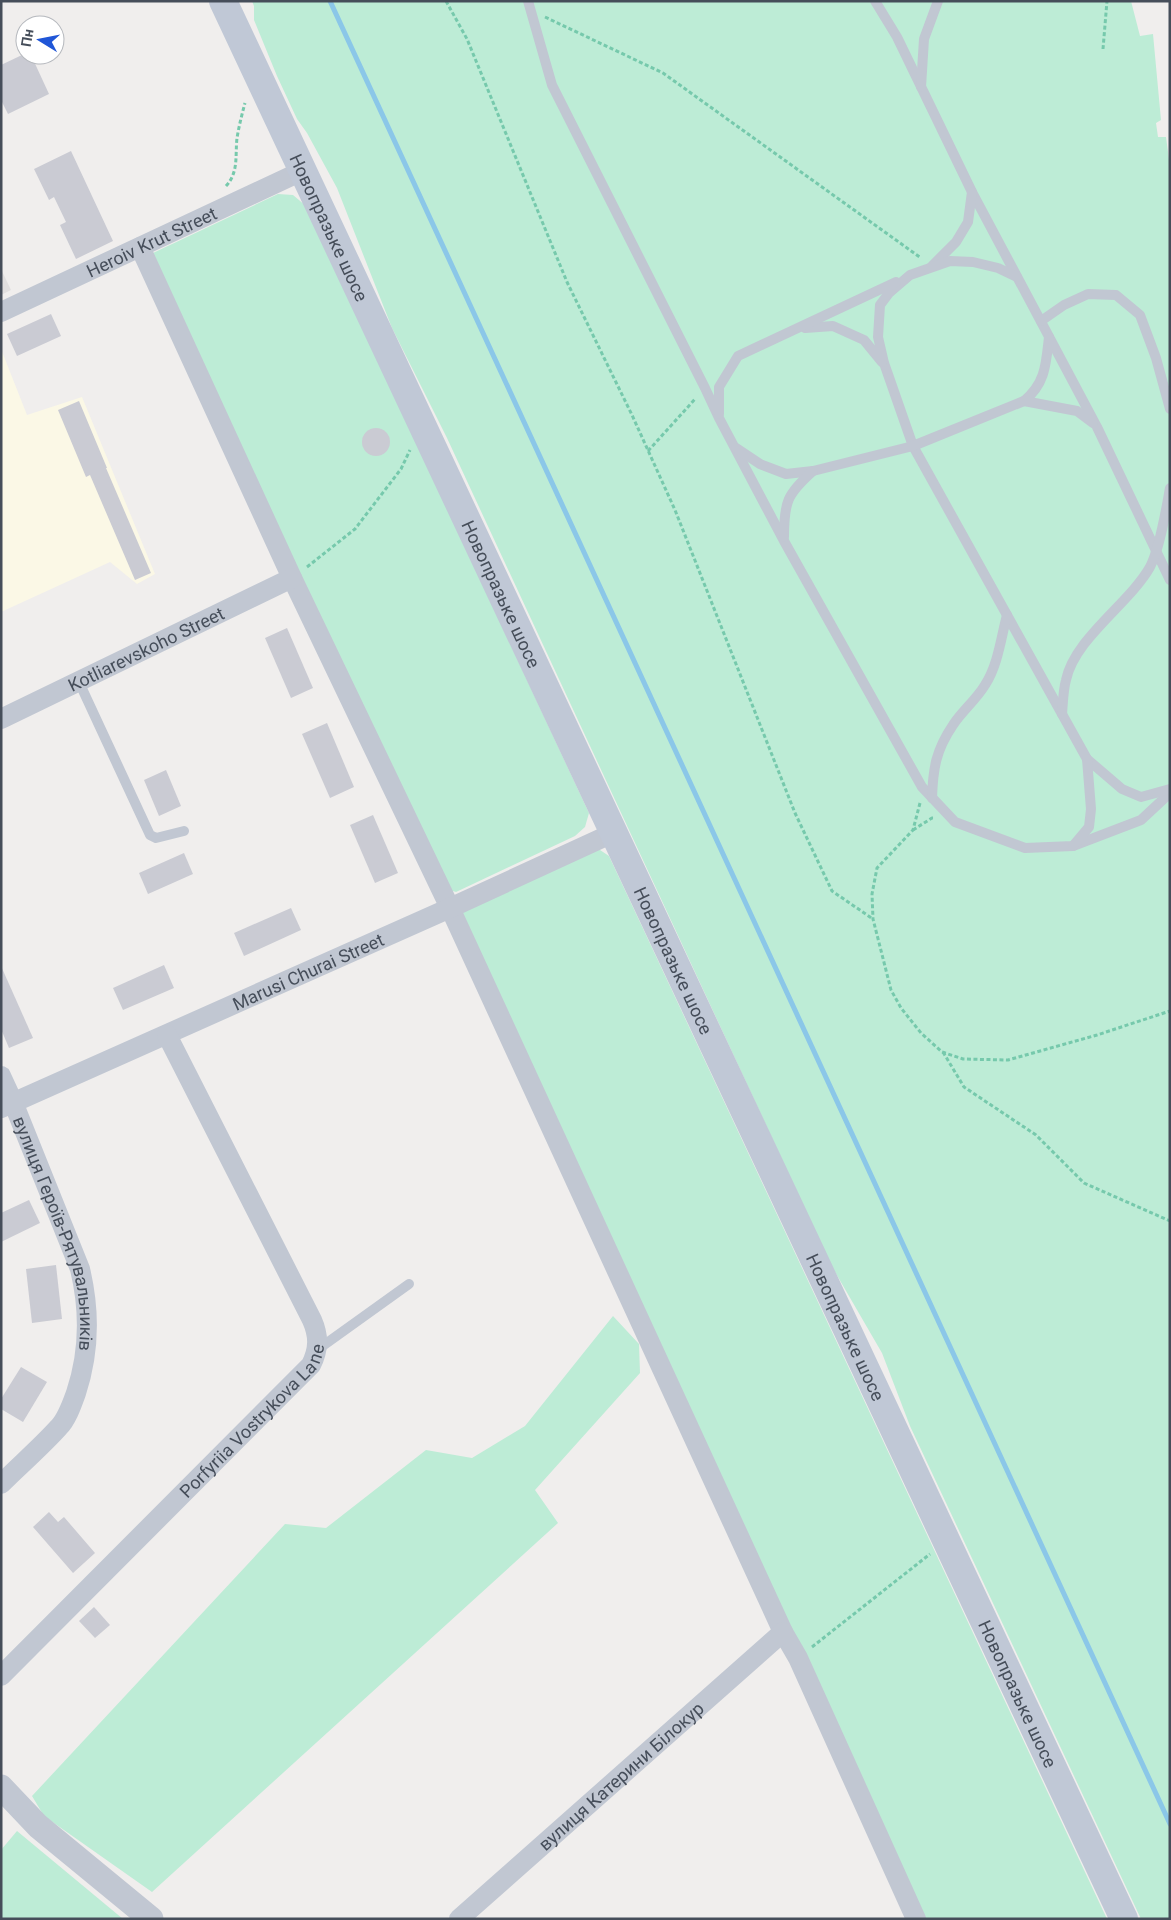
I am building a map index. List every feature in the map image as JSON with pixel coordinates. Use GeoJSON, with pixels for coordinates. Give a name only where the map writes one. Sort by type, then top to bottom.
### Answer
{"type":"FeatureCollection","features":[{"type":"Feature","properties":{"kind":"main road","name":"Новопразьке шосе"},"geometry":{"type":"LineString","coordinates":[[223,1],[1124,1919]]}},
{"type":"Feature","properties":{"kind":"street","name":"Heroiv Krut Street"},"geometry":{"type":"LineString","coordinates":[[1,312],[302,171]]}},
{"type":"Feature","properties":{"kind":"street"},"geometry":{"type":"LineString","coordinates":[[140,247],[292,578],[450,908],[783,1632],[798,1658],[916,1919]]}},
{"type":"Feature","properties":{"kind":"street","name":"Kotliarevskoho Street"},"geometry":{"type":"LineString","coordinates":[[1,719],[292,578]]}},
{"type":"Feature","properties":{"kind":"street","name":"Marusi Churai Street"},"geometry":{"type":"LineString","coordinates":[[7,1105],[450,908],[613,832]]}},
{"type":"Feature","properties":{"kind":"street","name":"Porfyriia Vostrykova Lane"},"geometry":{"type":"LineString","coordinates":[[1,1676],[311,1365],[317,1350],[318,1338],[312,1320],[167,1035]]}},
{"type":"Feature","properties":{"kind":"street","name":"вулиця Героїв-Рятувальників"},"geometry":{"type":"LineString","coordinates":[[1,1076],[7,1105],[80,1269],[86,1295],[88,1322],[82,1376],[73,1402],[60,1426],[1,1484]]}},
{"type":"Feature","properties":{"kind":"street","name":"вулиця Катерини Білокур"},"geometry":{"type":"LineString","coordinates":[[459,1919],[783,1632]]}},
{"type":"Feature","properties":{"kind":"street"},"geometry":{"type":"LineString","coordinates":[[1,1787],[38,1826],[151,1919]]}},
{"type":"Feature","properties":{"kind":"lane"},"geometry":{"type":"LineString","coordinates":[[875,1],[897,37],[972,192],[1098,427],[1170,580]]}},
{"type":"Feature","properties":{"kind":"lane"},"geometry":{"type":"LineString","coordinates":[[921,88],[924,39],[938,1]]}},
{"type":"Feature","properties":{"kind":"lane"},"geometry":{"type":"LineString","coordinates":[[528,5],[552,85],[719,418],[784,541],[922,787],[955,822],[1025,848],[1073,846],[1141,820],[1170,793]]}},
{"type":"Feature","properties":{"kind":"lane"},"geometry":{"type":"LineString","coordinates":[[932,266],[956,242],[968,222],[972,192]]}},
{"type":"Feature","properties":{"kind":"lane"},"geometry":{"type":"LineString","coordinates":[[719,418],[719,387],[738,356],[932,266],[950,261],[973,262],[998,268],[1017,277]]}},
{"type":"Feature","properties":{"kind":"lane"},"geometry":{"type":"LineString","coordinates":[[910,275],[889,292],[880,305],[878,337],[884,363],[913,446],[1087,759],[1122,789],[1142,797],[1170,789]]}},
{"type":"Feature","properties":{"kind":"lane"},"geometry":{"type":"LineString","coordinates":[[1041,321],[1064,306],[1088,294],[1116,295],[1140,315],[1156,358],[1170,409]]}},
{"type":"Feature","properties":{"kind":"lane"},"geometry":{"type":"LineString","coordinates":[[801,328],[833,326],[864,340],[884,363]]}},
{"type":"Feature","properties":{"kind":"lane"},"geometry":{"type":"LineString","coordinates":[[734,446],[760,464],[786,474],[813,471],[913,446],[1024,401],[1035,392],[1046,369],[1049,337]]}},
{"type":"Feature","properties":{"kind":"lane"},"geometry":{"type":"LineString","coordinates":[[1024,401],[1077,410],[1098,427]]}},
{"type":"Feature","properties":{"kind":"lane"},"geometry":{"type":"LineString","coordinates":[[784,541],[786,503],[796,486],[813,471]]}},
{"type":"Feature","properties":{"kind":"lane"},"geometry":{"type":"LineString","coordinates":[[1062,714],[1066,678],[1077,653],[1135,588],[1150,566],[1156,551],[1170,488]]}},
{"type":"Feature","properties":{"kind":"lane"},"geometry":{"type":"LineString","coordinates":[[932,798],[934,768],[941,745],[953,724],[985,685],[996,657],[1007,615]]}},
{"type":"Feature","properties":{"kind":"lane"},"geometry":{"type":"LineString","coordinates":[[79,682],[150,835],[156,838],[184,832]]}},
{"type":"Feature","properties":{"kind":"lane"},"geometry":{"type":"LineString","coordinates":[[1073,846],[1089,827],[1091,809],[1087,759]]}},
{"type":"Feature","properties":{"kind":"lane"},"geometry":{"type":"LineString","coordinates":[[317,1350],[409,1284]]}},
{"type":"Feature","properties":{"kind":"path"},"geometry":{"type":"LineString","coordinates":[[446,1],[467,38],[567,282],[675,510],[795,813],[832,890],[873,919]]}},
{"type":"Feature","properties":{"kind":"path"},"geometry":{"type":"LineString","coordinates":[[1103,49],[1107,1]]}},
{"type":"Feature","properties":{"kind":"path"},"geometry":{"type":"LineString","coordinates":[[528,5],[662,73],[932,266]]}},
{"type":"Feature","properties":{"kind":"path"},"geometry":{"type":"LineString","coordinates":[[220,192],[233,179],[237,160],[237,139],[245,103]]}},
{"type":"Feature","properties":{"kind":"path"},"geometry":{"type":"LineString","coordinates":[[648,451],[705,388]]}},
{"type":"Feature","properties":{"kind":"path"},"geometry":{"type":"LineString","coordinates":[[292,578],[355,528],[401,470],[422,426]]}},
{"type":"Feature","properties":{"kind":"path"},"geometry":{"type":"LineString","coordinates":[[913,830],[920,806],[922,787]]}},
{"type":"Feature","properties":{"kind":"path"},"geometry":{"type":"LineString","coordinates":[[955,822],[932,818],[913,830],[877,868],[872,894],[873,919],[891,990],[901,1008],[921,1033],[942,1052],[964,1087],[1036,1135],[1084,1183],[1170,1221]]}},
{"type":"Feature","properties":{"kind":"path"},"geometry":{"type":"LineString","coordinates":[[942,1052],[963,1059],[1008,1060],[1097,1035],[1170,1011]]}},
{"type":"Feature","properties":{"kind":"path"},"geometry":{"type":"LineString","coordinates":[[798,1658],[947,1541]]}},
{"type":"Feature","properties":{"kind":"shaded area"},"geometry":{"type":"Polygon","coordinates":[[[1,269],[11,290],[1,295],[1,269]]]}},
{"type":"Feature","properties":{"kind":"shaded area"},"geometry":{"type":"Polygon","coordinates":[[[1,349],[27,415],[82,397],[155,574],[137,584],[110,562],[1,612],[1,349]]]}},
{"type":"Feature","properties":{"kind":"green space"},"geometry":{"type":"Polygon","coordinates":[[[252,1],[1131,1],[1140,36],[1153,34],[1161,120],[1156,123],[1158,137],[1166,137],[1170,167],[1170,1919],[1141,1919],[910,1426],[882,1353],[831,1265],[447,438],[392,328],[337,188],[307,133],[297,119],[277,76],[254,20],[252,1]]]}},
{"type":"Feature","properties":{"kind":"green space"},"geometry":{"type":"Polygon","coordinates":[[[278,194],[293,195],[306,206],[589,813],[585,827],[575,836],[456,892],[443,888],[153,253],[278,194]]]}},
{"type":"Feature","properties":{"kind":"green space"},"geometry":{"type":"Polygon","coordinates":[[[594,846],[609,856],[1107,1919],[924,1919],[458,910],[594,846]]]}},
{"type":"Feature","properties":{"kind":"green space"},"geometry":{"type":"Polygon","coordinates":[[[613,1316],[639,1344],[640,1373],[535,1490],[558,1523],[152,1892],[44,1816],[32,1796],[285,1524],[326,1528],[426,1450],[472,1458],[525,1426],[613,1316]]]}},
{"type":"Feature","properties":{"kind":"green space"},"geometry":{"type":"Polygon","coordinates":[[[17,1831],[123,1919],[1,1919],[1,1850],[17,1831]]]}},
{"type":"Feature","properties":{"kind":"building"},"geometry":{"type":"Polygon","coordinates":[[[15,58],[15,65],[36,65],[49,94],[8,114],[1,100],[1,65],[15,58]]]}},
{"type":"Feature","properties":{"kind":"building"},"geometry":{"type":"Polygon","coordinates":[[[71,151],[113,241],[76,259],[60,225],[66,222],[54,197],[49,200],[34,169],[71,151]]]}},
{"type":"Feature","properties":{"kind":"building"},"geometry":{"type":"Polygon","coordinates":[[[51,314],[61,336],[17,356],[7,334],[51,314]]]}},
{"type":"Feature","properties":{"kind":"building"},"geometry":{"type":"Polygon","coordinates":[[[79,401],[151,573],[135,580],[90,475],[86,477],[58,410],[79,401]]]}},
{"type":"Feature","properties":{"kind":"building"},"geometry":{"type":"Polygon","coordinates":[[[376,428],[386,432],[390,442],[386,452],[376,456],[366,452],[362,442],[366,432],[376,428]]]}},
{"type":"Feature","properties":{"kind":"building"},"geometry":{"type":"Polygon","coordinates":[[[287,628],[313,688],[291,698],[265,638],[287,628]]]}},
{"type":"Feature","properties":{"kind":"building"},"geometry":{"type":"Polygon","coordinates":[[[327,723],[354,787],[330,798],[302,734],[327,723]]]}},
{"type":"Feature","properties":{"kind":"building"},"geometry":{"type":"Polygon","coordinates":[[[166,770],[181,806],[159,816],[144,780],[166,770]]]}},
{"type":"Feature","properties":{"kind":"building"},"geometry":{"type":"Polygon","coordinates":[[[373,815],[398,873],[375,883],[350,825],[373,815]]]}},
{"type":"Feature","properties":{"kind":"building"},"geometry":{"type":"Polygon","coordinates":[[[184,853],[193,874],[148,894],[139,873],[184,853]]]}},
{"type":"Feature","properties":{"kind":"building"},"geometry":{"type":"Polygon","coordinates":[[[291,908],[301,930],[244,956],[234,933],[291,908]]]}},
{"type":"Feature","properties":{"kind":"building"},"geometry":{"type":"Polygon","coordinates":[[[164,965],[174,988],[123,1010],[113,988],[164,965]]]}},
{"type":"Feature","properties":{"kind":"building"},"geometry":{"type":"Polygon","coordinates":[[[1,966],[33,1038],[9,1048],[1,1029],[1,966]]]}},
{"type":"Feature","properties":{"kind":"building"},"geometry":{"type":"Polygon","coordinates":[[[29,1200],[40,1223],[1,1242],[1,1213],[29,1200]]]}},
{"type":"Feature","properties":{"kind":"building"},"geometry":{"type":"Polygon","coordinates":[[[56,1265],[62,1319],[32,1323],[26,1269],[56,1265]]]}},
{"type":"Feature","properties":{"kind":"building"},"geometry":{"type":"Polygon","coordinates":[[[21,1367],[47,1382],[23,1422],[1,1409],[1,1399],[21,1367]]]}},
{"type":"Feature","properties":{"kind":"building"},"geometry":{"type":"Polygon","coordinates":[[[49,1512],[58,1522],[64,1517],[95,1553],[73,1573],[33,1527],[49,1512]]]}},
{"type":"Feature","properties":{"kind":"building"},"geometry":{"type":"Polygon","coordinates":[[[94,1607],[110,1625],[95,1638],[79,1621],[94,1607]]]}},
{"type":"Feature","properties":{"kind":"waterway"},"geometry":{"type":"LineString","coordinates":[[330,1],[1170,1824]]}}]}
